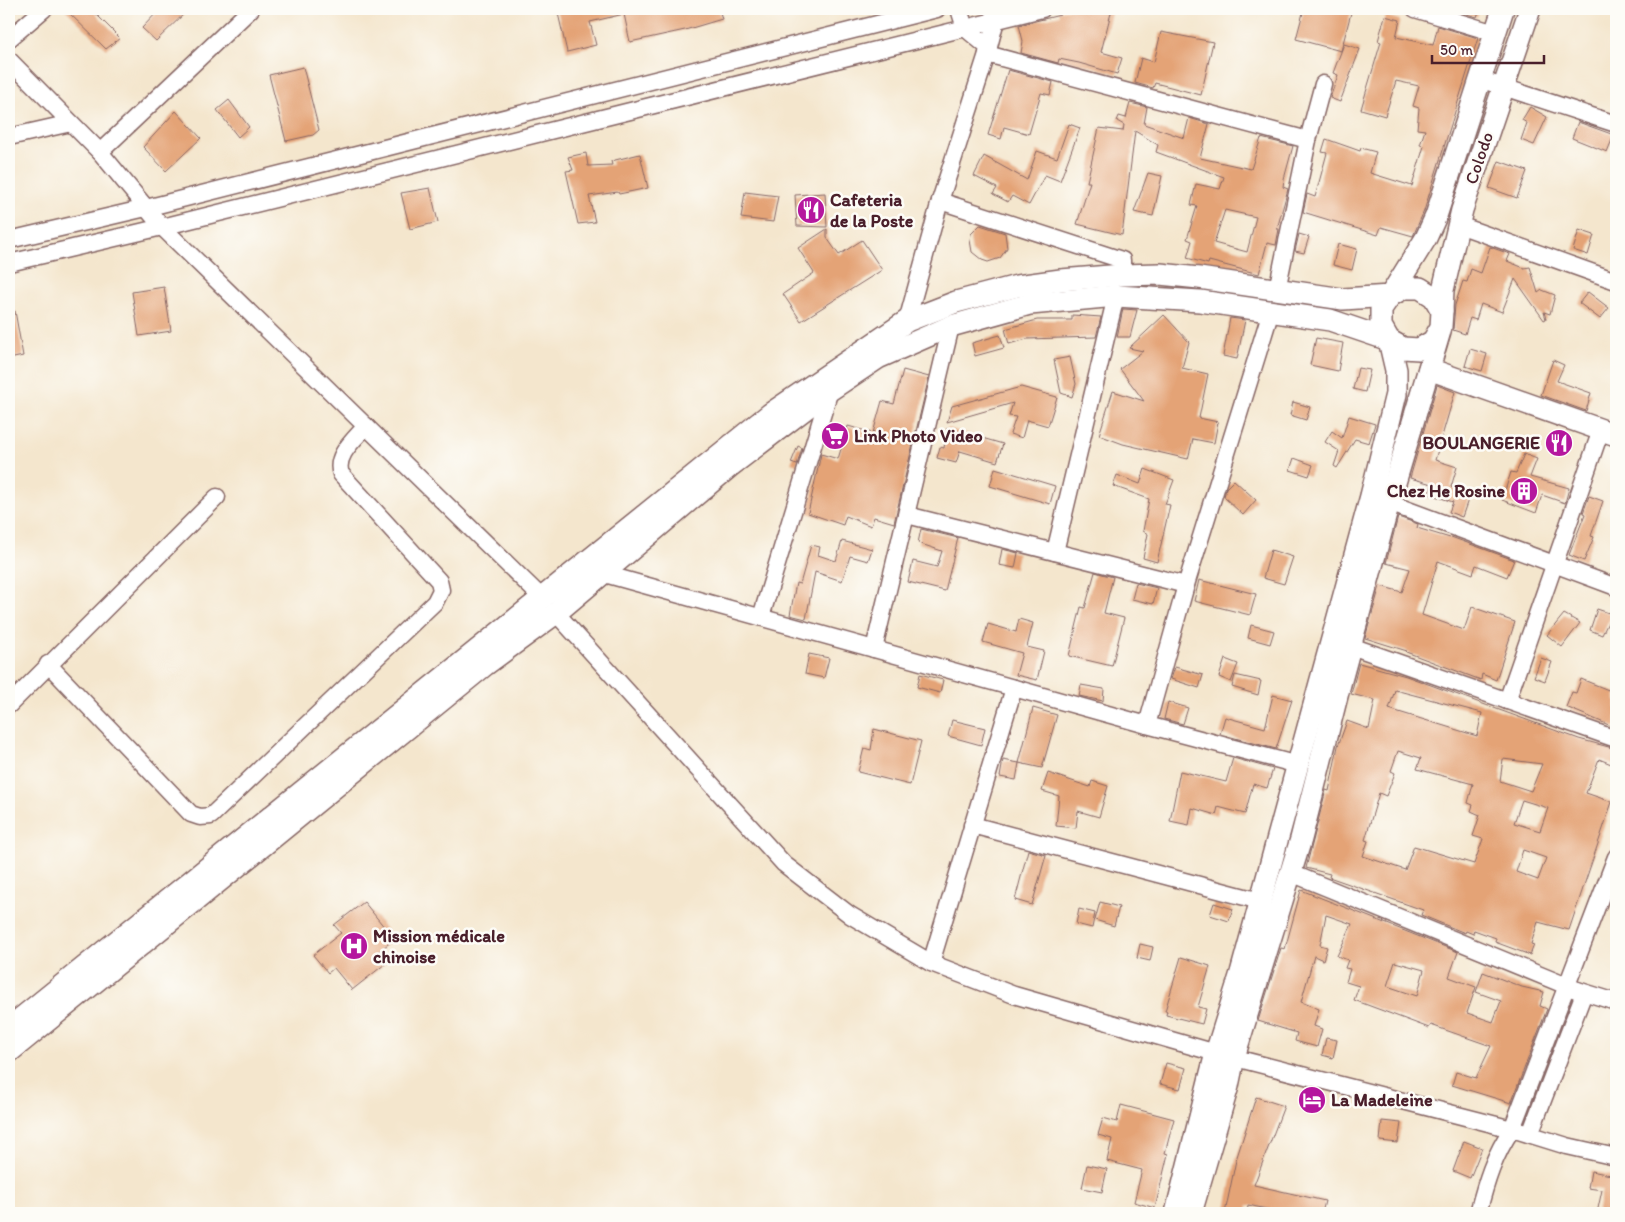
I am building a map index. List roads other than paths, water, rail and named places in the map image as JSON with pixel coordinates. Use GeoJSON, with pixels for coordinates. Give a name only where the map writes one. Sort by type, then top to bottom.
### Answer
{"type":"FeatureCollection","features":[{"type":"Feature","properties":{"kind":"main road","name":"Colodo"},"geometry":{"type":"LineString","coordinates":[[1390,296],[1426,238],[1436,216],[1482,80],[1503,9]]}},
{"type":"Feature","properties":{"kind":"main road","name":"Colodo"},"geometry":{"type":"LineString","coordinates":[[1225,1055],[1291,873],[1389,502],[1442,319],[1443,290],[1462,210],[1530,9]]}},
{"type":"Feature","properties":{"kind":"main road"},"geometry":{"type":"LineString","coordinates":[[9,1028],[770,414],[908,321],[956,302],[1017,286],[1122,275],[1170,275],[1343,298],[1390,296]]}},
{"type":"Feature","properties":{"kind":"main road"},"geometry":{"type":"LineString","coordinates":[[9,1052],[485,665],[556,613],[730,467],[830,390],[878,358],[951,326],[1030,304],[1116,296],[1200,301],[1330,320],[1389,340],[1402,348],[1419,349],[1433,341],[1442,319],[1434,297],[1420,288],[1404,288],[1390,296],[1381,309],[1381,326],[1389,340],[1396,370],[1396,394],[1371,496],[1260,901],[1225,1055],[1176,1213]]}},
{"type":"Feature","properties":{"kind":"main road"},"geometry":{"type":"LineString","coordinates":[[1429,368],[1609,432]]}},
{"type":"Feature","properties":{"kind":"main road"},"geometry":{"type":"LineString","coordinates":[[1191,1213],[1228,1086],[1225,1055]]}},
{"type":"Feature","properties":{"kind":"street"},"geometry":{"type":"LineString","coordinates":[[9,39],[44,9]]}},
{"type":"Feature","properties":{"kind":"street"},"geometry":{"type":"LineString","coordinates":[[100,152],[251,9]]}},
{"type":"Feature","properties":{"kind":"street"},"geometry":{"type":"LineString","coordinates":[[9,240],[146,208],[937,9]]}},
{"type":"Feature","properties":{"kind":"street"},"geometry":{"type":"LineString","coordinates":[[959,9],[964,28],[988,51],[1308,140]]}},
{"type":"Feature","properties":{"kind":"street"},"geometry":{"type":"LineString","coordinates":[[9,263],[162,227],[964,28],[994,14],[1042,9]]}},
{"type":"Feature","properties":{"kind":"street"},"geometry":{"type":"LineString","coordinates":[[1415,9],[1495,33]]}},
{"type":"Feature","properties":{"kind":"street"},"geometry":{"type":"LineString","coordinates":[[908,321],[940,201],[988,51],[994,14]]}},
{"type":"Feature","properties":{"kind":"street"},"geometry":{"type":"LineString","coordinates":[[9,60],[100,152],[162,227],[541,597]]}},
{"type":"Feature","properties":{"kind":"street"},"geometry":{"type":"LineString","coordinates":[[1482,80],[1616,124]]}},
{"type":"Feature","properties":{"kind":"street"},"geometry":{"type":"LineString","coordinates":[[1277,290],[1308,140],[1323,84]]}},
{"type":"Feature","properties":{"kind":"street"},"geometry":{"type":"LineString","coordinates":[[9,137],[71,123]]}},
{"type":"Feature","properties":{"kind":"street"},"geometry":{"type":"LineString","coordinates":[[940,201],[1122,260],[1122,275]]}},
{"type":"Feature","properties":{"kind":"street"},"geometry":{"type":"LineString","coordinates":[[1459,225],[1616,281]]}},
{"type":"Feature","properties":{"kind":"street"},"geometry":{"type":"LineString","coordinates":[[1055,552],[1116,296]]}},
{"type":"Feature","properties":{"kind":"street"},"geometry":{"type":"LineString","coordinates":[[1147,725],[1186,585],[1270,311]]}},
{"type":"Feature","properties":{"kind":"street"},"geometry":{"type":"LineString","coordinates":[[874,649],[951,326]]}},
{"type":"Feature","properties":{"kind":"street"},"geometry":{"type":"LineString","coordinates":[[761,617],[830,390]]}},
{"type":"Feature","properties":{"kind":"street"},"geometry":{"type":"LineString","coordinates":[[48,664],[190,814],[200,817],[211,816],[435,602],[441,590],[439,581],[341,474],[338,465],[341,457],[366,426]]}},
{"type":"Feature","properties":{"kind":"street"},"geometry":{"type":"LineString","coordinates":[[1507,701],[1556,565],[1609,432]]}},
{"type":"Feature","properties":{"kind":"street"},"geometry":{"type":"LineString","coordinates":[[9,705],[217,497]]}},
{"type":"Feature","properties":{"kind":"street"},"geometry":{"type":"LineString","coordinates":[[1389,502],[1616,587]]}},
{"type":"Feature","properties":{"kind":"street"},"geometry":{"type":"LineString","coordinates":[[907,515],[1186,585]]}},
{"type":"Feature","properties":{"kind":"street"},"geometry":{"type":"LineString","coordinates":[[581,567],[1147,725],[1298,765]]}},
{"type":"Feature","properties":{"kind":"street"},"geometry":{"type":"LineString","coordinates":[[556,613],[784,864],[850,915],[931,962],[1014,995],[1225,1055],[1512,1129],[1567,1146],[1616,1157]]}},
{"type":"Feature","properties":{"kind":"street"},"geometry":{"type":"LineString","coordinates":[[1351,646],[1616,740]]}},
{"type":"Feature","properties":{"kind":"street"},"geometry":{"type":"LineString","coordinates":[[931,962],[1014,688]]}},
{"type":"Feature","properties":{"kind":"street"},"geometry":{"type":"LineString","coordinates":[[972,824],[1260,901]]}},
{"type":"Feature","properties":{"kind":"street"},"geometry":{"type":"LineString","coordinates":[[1478,1213],[1489,1171],[1500,1147],[1512,1129],[1567,987],[1610,895],[1616,857]]}},
{"type":"Feature","properties":{"kind":"street"},"geometry":{"type":"LineString","coordinates":[[1291,873],[1584,993],[1530,1134]]}},
{"type":"Feature","properties":{"kind":"street"},"geometry":{"type":"LineString","coordinates":[[1567,987],[1616,1002]]}},
{"type":"Feature","properties":{"kind":"place","name":"Cafeteria de la Poste"},"geometry":{"type":"Point","coordinates":[811,210]}},
{"type":"Feature","properties":{"kind":"place","name":"Link Photo Video"},"geometry":{"type":"Point","coordinates":[835,436]}},
{"type":"Feature","properties":{"kind":"place","name":"BOULANGERIE"},"geometry":{"type":"Point","coordinates":[1559,443]}},
{"type":"Feature","properties":{"kind":"place","name":"Chez He Rosine"},"geometry":{"type":"Point","coordinates":[1524,491]}},
{"type":"Feature","properties":{"kind":"place","name":"Mission médicale chinoise"},"geometry":{"type":"Point","coordinates":[354,946]}},
{"type":"Feature","properties":{"kind":"place","name":"La Madeleine"},"geometry":{"type":"Point","coordinates":[1312,1100]}}]}
